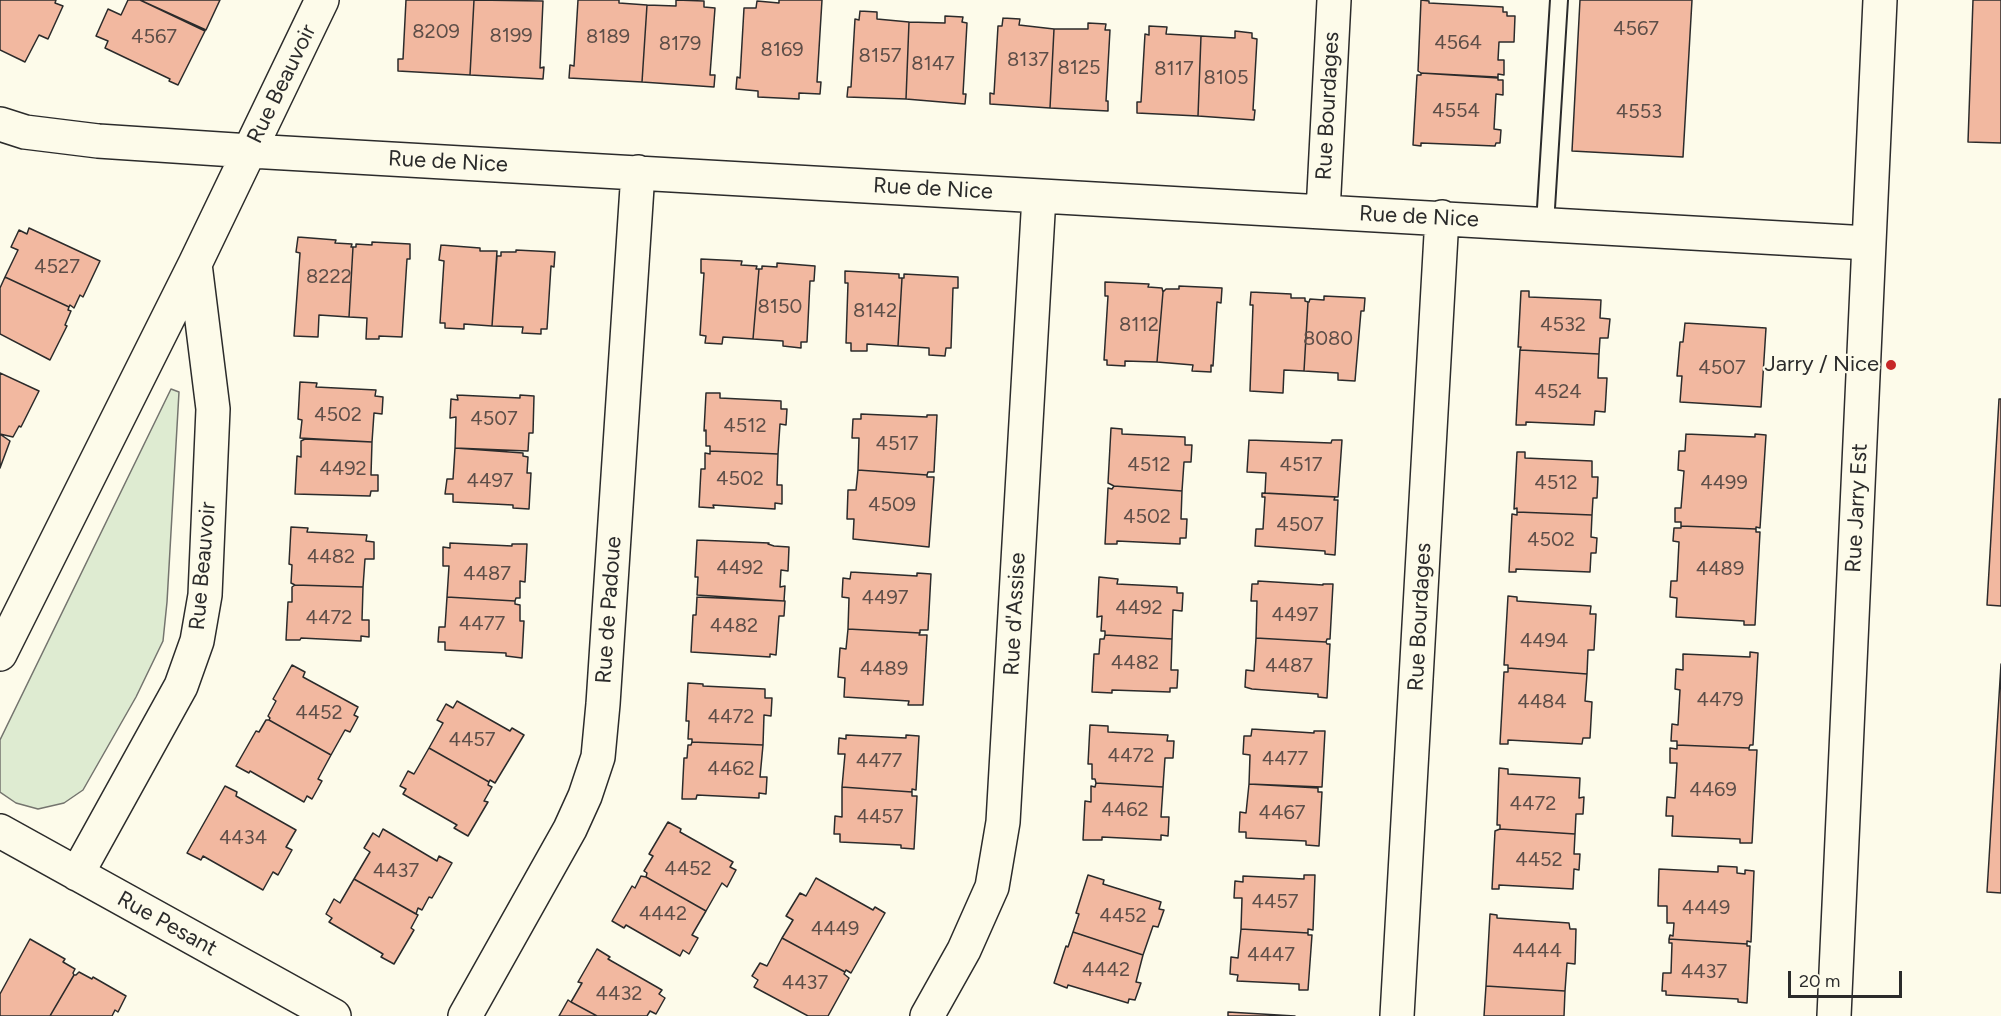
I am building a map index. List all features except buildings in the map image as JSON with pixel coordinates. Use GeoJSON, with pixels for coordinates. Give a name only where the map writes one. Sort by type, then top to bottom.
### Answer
{"type":"FeatureCollection","features":[{"type":"Feature","properties":{"kind":"street","name":"Rue Beauvoir"},"geometry":{"type":"LineString","coordinates":[[0,654],[195,264],[322,0]]}},
{"type":"Feature","properties":{"kind":"street","name":"Rue Bourdages"},"geometry":{"type":"LineString","coordinates":[[1323,212],[1334,0]]}},
{"type":"Feature","properties":{"kind":"street","name":"Rue Jarry Est"},"geometry":{"type":"LineString","coordinates":[[1834,1016],[1880,0]]}},
{"type":"Feature","properties":{"kind":"street","name":"Rue de Nice"},"geometry":{"type":"LineString","coordinates":[[0,123],[25,132],[98,141],[250,151],[1868,243]]}},
{"type":"Feature","properties":{"kind":"street","name":"Rue de Padoue"},"geometry":{"type":"LineString","coordinates":[[465,1016],[570,829],[585,796],[598,757],[638,172]]}},
{"type":"Feature","properties":{"kind":"street","name":"Rue d'Assise"},"geometry":{"type":"LineString","coordinates":[[927,1016],[964,950],[992,887],[1003,822],[1039,196]]}},
{"type":"Feature","properties":{"kind":"street","name":"Rue Bourdages"},"geometry":{"type":"LineString","coordinates":[[1397,1016],[1442,217]]}},
{"type":"Feature","properties":{"kind":"street","name":"Rue Beauvoir"},"geometry":{"type":"LineString","coordinates":[[76,874],[181,686],[197,640],[205,595],[213,409],[195,264]]}},
{"type":"Feature","properties":{"kind":"street","name":"Rue Pesant"},"geometry":{"type":"LineString","coordinates":[[0,831],[334,1016]]}},
{"type":"Feature","properties":{"kind":"lane"},"geometry":{"type":"LineString","coordinates":[[1545,224],[1559,0]]}},
{"type":"Feature","properties":{"kind":"green space"},"geometry":{"type":"Polygon","coordinates":[[[171,389],[179,392],[163,641],[136,697],[83,790],[64,803],[38,809],[16,803],[0,792],[0,740],[171,389]]]}},
{"type":"Feature","properties":{"kind":"place","name":"Jarry / Nice"},"geometry":{"type":"Point","coordinates":[1891,365]}}]}
